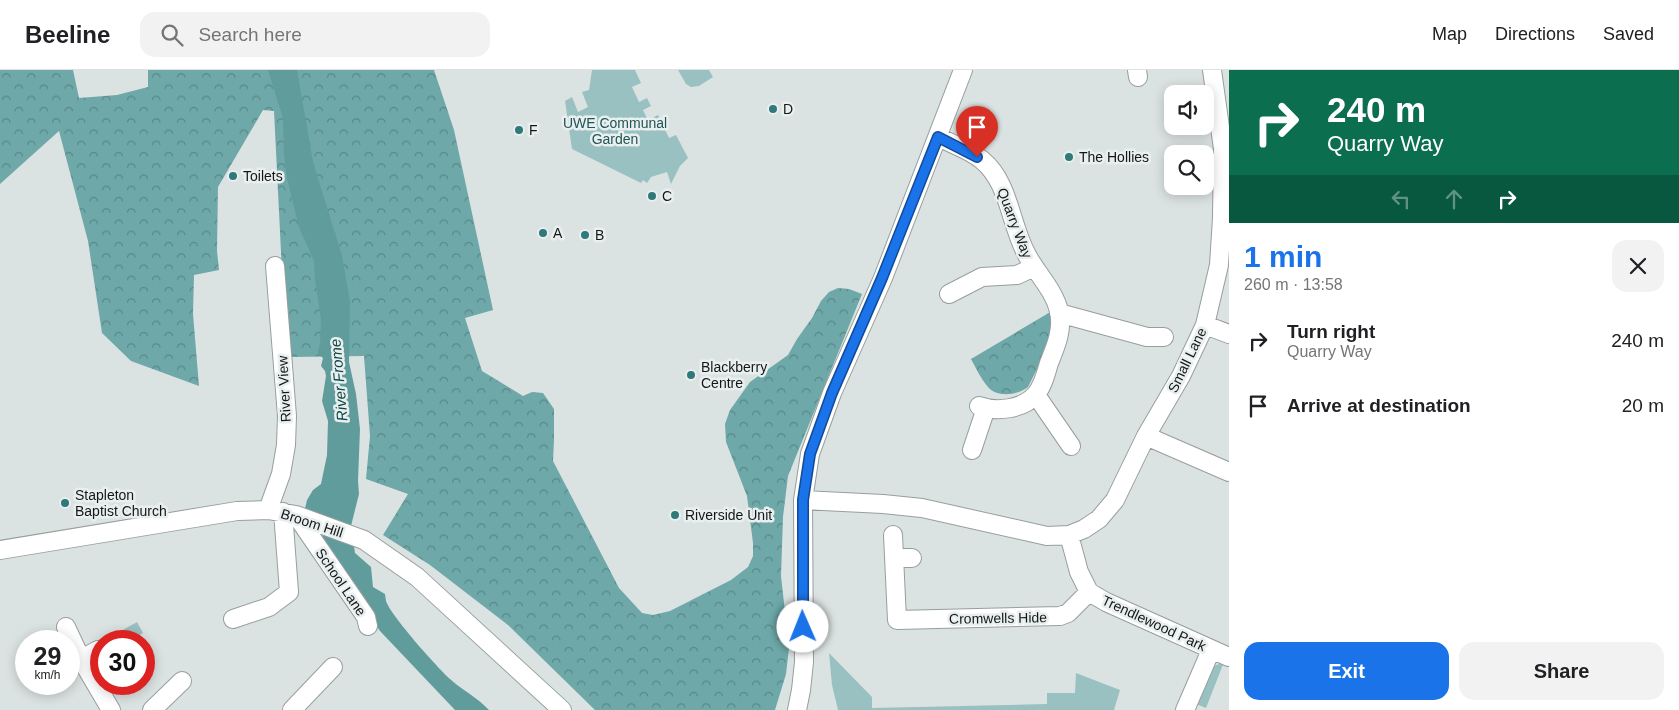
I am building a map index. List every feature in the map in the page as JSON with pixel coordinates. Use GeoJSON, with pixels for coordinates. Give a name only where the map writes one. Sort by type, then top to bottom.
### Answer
{"type":"FeatureCollection","features":[{"type":"Feature","properties":{"kind":"street"},"geometry":{"type":"LineString","coordinates":[[797,710],[804,662],[803,500],[810,454],[832,393],[882,278],[963,70]]}},
{"type":"Feature","properties":{"kind":"street","name":"Small Lane"},"geometry":{"type":"LineString","coordinates":[[1146,436],[1181,376],[1205,325],[1219,265],[1223,149],[1219,75]]}},
{"type":"Feature","properties":{"kind":"street","name":"Quarry Way"},"geometry":{"type":"LineString","coordinates":[[938,137],[977,157],[993,171],[1003,189],[1024,250],[1050,290],[1059,313],[1058,341],[1036,395]]}},
{"type":"Feature","properties":{"kind":"street","name":"River View"},"geometry":{"type":"LineString","coordinates":[[275,266],[288,416],[281,474],[288,514]]}},
{"type":"Feature","properties":{"kind":"street"},"geometry":{"type":"LineString","coordinates":[[949,294],[982,277],[1017,275],[1034,267]]}},
{"type":"Feature","properties":{"kind":"street"},"geometry":{"type":"LineString","coordinates":[[1059,313],[1147,337],[1164,337]]}},
{"type":"Feature","properties":{"kind":"street"},"geometry":{"type":"LineString","coordinates":[[1205,325],[1229,334]]}},
{"type":"Feature","properties":{"kind":"street"},"geometry":{"type":"LineString","coordinates":[[972,450],[982,407],[1000,409],[1013,407],[1026,402],[1036,395],[1071,446]]}},
{"type":"Feature","properties":{"kind":"street"},"geometry":{"type":"LineString","coordinates":[[803,500],[914,507],[1042,535],[1070,535],[1094,524],[1115,500],[1146,436],[1229,472]]}},
{"type":"Feature","properties":{"kind":"street","name":"Broom Hill"},"geometry":{"type":"LineString","coordinates":[[0,550],[237,511],[288,514],[359,538],[418,577],[562,710]]}},
{"type":"Feature","properties":{"kind":"street"},"geometry":{"type":"LineString","coordinates":[[233,618],[269,607],[289,592],[288,514]]}},
{"type":"Feature","properties":{"kind":"street","name":"School Lane"},"geometry":{"type":"LineString","coordinates":[[288,514],[366,617],[368,626]]}},
{"type":"Feature","properties":{"kind":"street","name":"Cromwells Hide"},"geometry":{"type":"LineString","coordinates":[[893,535],[894,558],[891,620],[1060,616],[1068,613],[1089,592]]}},
{"type":"Feature","properties":{"kind":"street","name":"Trendlewood Park"},"geometry":{"type":"LineString","coordinates":[[1070,535],[1079,572],[1089,592],[1106,602],[1229,657]]}},
{"type":"Feature","properties":{"kind":"street"},"geometry":{"type":"LineString","coordinates":[[894,558],[912,558]]}},
{"type":"Feature","properties":{"kind":"street"},"geometry":{"type":"LineString","coordinates":[[66,627],[81,659],[111,710]]}},
{"type":"Feature","properties":{"kind":"street"},"geometry":{"type":"LineString","coordinates":[[1185,710],[1211,650]]}},
{"type":"Feature","properties":{"kind":"street"},"geometry":{"type":"LineString","coordinates":[[81,659],[90,654]]}},
{"type":"Feature","properties":{"kind":"street"},"geometry":{"type":"LineString","coordinates":[[292,710],[333,668]]}},
{"type":"Feature","properties":{"kind":"street"},"geometry":{"type":"LineString","coordinates":[[152,710],[182,682]]}},
{"type":"Feature","properties":{"kind":"green space"},"geometry":{"type":"Polygon","coordinates":[[[0,70],[73,70],[79,98],[117,95],[148,87],[148,70],[434,70],[454,130],[493,310],[465,318],[482,371],[523,396],[532,392],[543,393],[554,409],[553,461],[619,588],[642,613],[653,615],[670,611],[731,580],[748,567],[753,556],[753,543],[747,496],[726,442],[725,424],[730,410],[750,382],[788,355],[821,301],[829,292],[838,288],[849,289],[862,294],[788,476],[783,517],[781,576],[789,648],[786,674],[775,710],[595,710],[508,625],[430,565],[383,535],[408,494],[366,479],[370,436],[364,356],[291,357],[282,272],[274,111],[263,110],[218,187],[217,251],[219,270],[194,275],[193,314],[199,386],[131,361],[102,333],[88,241],[59,131],[0,184],[0,70]]]}},
{"type":"Feature","properties":{"kind":"green space","name":"UWE Communal Garden"},"geometry":{"type":"Polygon","coordinates":[[[592,70],[635,70],[641,83],[632,87],[639,102],[647,98],[651,106],[643,110],[648,120],[658,115],[669,138],[676,135],[688,158],[680,166],[671,184],[667,172],[651,177],[647,183],[643,180],[641,183],[572,149],[565,101],[572,97],[578,112],[588,107],[582,92],[589,90],[592,70]]]}},
{"type":"Feature","properties":{"kind":"green space"},"geometry":{"type":"Polygon","coordinates":[[[678,70],[709,70],[713,77],[699,86],[691,87],[686,84],[678,70]]]}},
{"type":"Feature","properties":{"kind":"green space"},"geometry":{"type":"Polygon","coordinates":[[[1052,311],[1051,341],[1028,387],[1019,392],[1002,394],[988,387],[971,359],[1052,311]]]}},
{"type":"Feature","properties":{"kind":"green space"},"geometry":{"type":"Polygon","coordinates":[[[137,622],[141,630],[123,630],[137,622]]]}},
{"type":"Feature","properties":{"kind":"green space"},"geometry":{"type":"Polygon","coordinates":[[[829,653],[872,697],[872,708],[1047,704],[1047,693],[1075,693],[1076,673],[1120,690],[1114,710],[838,710],[832,685],[829,653]]]}},
{"type":"Feature","properties":{"kind":"green space"},"geometry":{"type":"Polygon","coordinates":[[[1224,662],[1206,708],[1196,704],[1210,671],[1214,666],[1224,662]]]}},
{"type":"Feature","properties":{"kind":"water","name":"River Frome"},"geometry":{"type":"Polygon","coordinates":[[[268,70],[297,70],[313,162],[342,256],[350,302],[349,362],[356,394],[360,429],[359,494],[351,526],[355,553],[371,567],[373,587],[385,594],[386,601],[396,618],[415,641],[450,679],[489,710],[455,710],[380,631],[331,559],[304,513],[307,500],[313,490],[321,484],[327,455],[328,421],[322,401],[326,376],[321,366],[323,358],[318,353],[321,320],[314,261],[299,227],[287,178],[283,118],[268,70]]]}},
{"type":"Feature","properties":{"kind":"place","name":"D"},"geometry":{"type":"Point","coordinates":[773,109]}},
{"type":"Feature","properties":{"kind":"place","name":"F"},"geometry":{"type":"Point","coordinates":[519,130]}},
{"type":"Feature","properties":{"kind":"place","name":"The Hollies"},"geometry":{"type":"Point","coordinates":[1069,157]}},
{"type":"Feature","properties":{"kind":"place","name":"Toilets"},"geometry":{"type":"Point","coordinates":[233,176]}},
{"type":"Feature","properties":{"kind":"place","name":"C"},"geometry":{"type":"Point","coordinates":[652,196]}},
{"type":"Feature","properties":{"kind":"place","name":"A"},"geometry":{"type":"Point","coordinates":[543,233]}},
{"type":"Feature","properties":{"kind":"place","name":"B"},"geometry":{"type":"Point","coordinates":[585,235]}},
{"type":"Feature","properties":{"kind":"place","name":"Blackberry Centre"},"geometry":{"type":"Point","coordinates":[691,375]}},
{"type":"Feature","properties":{"kind":"place","name":"Stapleton Baptist Church"},"geometry":{"type":"Point","coordinates":[65,503]}},
{"type":"Feature","properties":{"kind":"place","name":"Riverside Unit"},"geometry":{"type":"Point","coordinates":[675,515]}},
{"type":"Feature","properties":{"kind":"route"},"geometry":{"type":"LineString","coordinates":[[803,627],[803,500],[810,454],[832,393],[882,278],[938,137],[977,157]]}}]}
